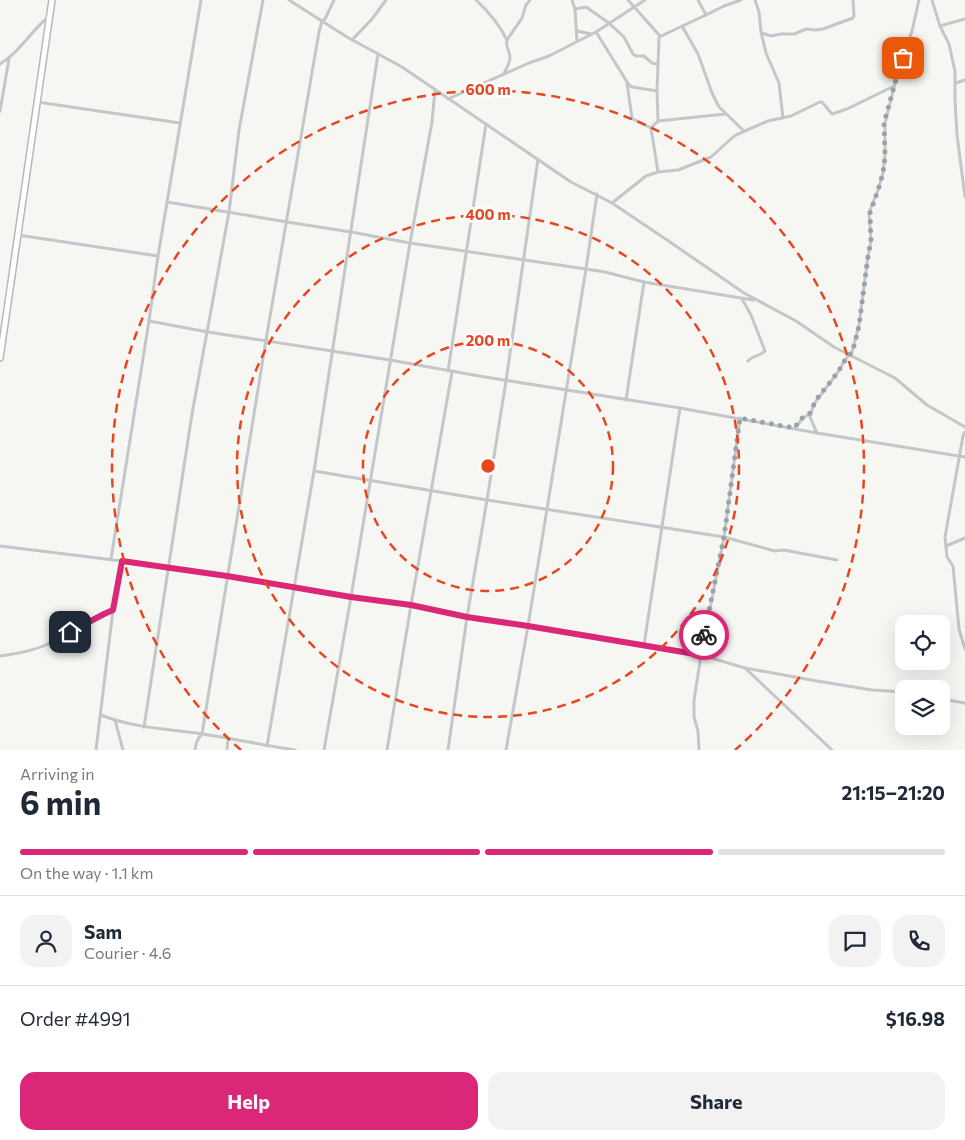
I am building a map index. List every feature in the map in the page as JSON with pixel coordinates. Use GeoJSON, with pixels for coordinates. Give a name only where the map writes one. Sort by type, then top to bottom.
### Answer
{"type":"FeatureCollection","features":[{"type":"Feature","properties":{"kind":"main road"},"geometry":{"type":"LineString","coordinates":[[0,358],[52,0]]}},
{"type":"Feature","properties":{"kind":"street"},"geometry":{"type":"LineString","coordinates":[[111,559],[158,256],[201,0]]}},
{"type":"Feature","properties":{"kind":"street"},"geometry":{"type":"LineString","coordinates":[[144,727],[192,414],[229,212],[240,130],[263,0]]}},
{"type":"Feature","properties":{"kind":"street"},"geometry":{"type":"LineString","coordinates":[[290,0],[352,40],[402,67],[574,184],[612,203],[744,293],[796,321],[831,345],[895,378],[927,406],[965,427]]}},
{"type":"Feature","properties":{"kind":"street"},"geometry":{"type":"LineString","coordinates":[[195,750],[198,739],[202,734],[266,340],[322,21],[325,19],[334,0]]}},
{"type":"Feature","properties":{"kind":"street"},"geometry":{"type":"LineString","coordinates":[[352,40],[372,20],[386,0]]}},
{"type":"Feature","properties":{"kind":"street"},"geometry":{"type":"LineString","coordinates":[[476,0],[494,18],[507,40]]}},
{"type":"Feature","properties":{"kind":"street"},"geometry":{"type":"LineString","coordinates":[[503,75],[510,57],[506,43],[507,40],[522,18],[526,5],[530,0]]}},
{"type":"Feature","properties":{"kind":"street"},"geometry":{"type":"LineString","coordinates":[[572,0],[575,9],[577,42]]}},
{"type":"Feature","properties":{"kind":"street"},"geometry":{"type":"LineString","coordinates":[[628,0],[634,4],[660,36]]}},
{"type":"Feature","properties":{"kind":"street"},"geometry":{"type":"LineString","coordinates":[[448,99],[529,63],[550,56],[596,32],[634,4],[645,0]]}},
{"type":"Feature","properties":{"kind":"street"},"geometry":{"type":"LineString","coordinates":[[698,0],[706,15]]}},
{"type":"Feature","properties":{"kind":"street"},"geometry":{"type":"LineString","coordinates":[[651,128],[658,120],[658,39],[660,36],[741,0]]}},
{"type":"Feature","properties":{"kind":"street"},"geometry":{"type":"LineString","coordinates":[[755,0],[768,60],[779,83],[783,118]]}},
{"type":"Feature","properties":{"kind":"street"},"geometry":{"type":"LineString","coordinates":[[761,32],[771,36],[794,34],[806,29],[823,29],[853,18],[853,0]]}},
{"type":"Feature","properties":{"kind":"street"},"geometry":{"type":"LineString","coordinates":[[817,433],[810,413],[816,400],[850,355],[859,326],[871,241],[870,213],[883,173],[885,156],[884,123],[912,31],[919,0]]}},
{"type":"Feature","properties":{"kind":"street"},"geometry":{"type":"LineString","coordinates":[[932,0],[954,61],[958,142],[965,197]]}},
{"type":"Feature","properties":{"kind":"street"},"geometry":{"type":"LineString","coordinates":[[575,9],[586,7],[624,36],[633,54],[645,56],[651,62],[658,64]]}},
{"type":"Feature","properties":{"kind":"street"},"geometry":{"type":"LineString","coordinates":[[0,64],[15,53],[39,24],[50,14]]}},
{"type":"Feature","properties":{"kind":"street"},"geometry":{"type":"LineString","coordinates":[[940,26],[965,19]]}},
{"type":"Feature","properties":{"kind":"street"},"geometry":{"type":"LineString","coordinates":[[682,26],[698,54],[715,101],[721,110],[744,131]]}},
{"type":"Feature","properties":{"kind":"street"},"geometry":{"type":"LineString","coordinates":[[577,31],[590,34]]}},
{"type":"Feature","properties":{"kind":"street"},"geometry":{"type":"LineString","coordinates":[[596,32],[626,82],[632,87],[657,91]]}},
{"type":"Feature","properties":{"kind":"street"},"geometry":{"type":"LineString","coordinates":[[267,746],[314,471],[378,54]]}},
{"type":"Feature","properties":{"kind":"street"},"geometry":{"type":"LineString","coordinates":[[0,111],[8,59]]}},
{"type":"Feature","properties":{"kind":"street"},"geometry":{"type":"LineString","coordinates":[[956,83],[965,80]]}},
{"type":"Feature","properties":{"kind":"street"},"geometry":{"type":"LineString","coordinates":[[626,82],[632,118],[651,128]]}},
{"type":"Feature","properties":{"kind":"street"},"geometry":{"type":"LineString","coordinates":[[612,203],[645,177],[658,172],[678,170],[712,157],[733,137],[768,121],[783,118],[820,102],[832,114],[836,114],[848,110],[894,86]]}},
{"type":"Feature","properties":{"kind":"street"},"geometry":{"type":"LineString","coordinates":[[324,750],[432,122],[435,89]]}},
{"type":"Feature","properties":{"kind":"street"},"geometry":{"type":"LineString","coordinates":[[37,102],[180,123]]}},
{"type":"Feature","properties":{"kind":"street"},"geometry":{"type":"LineString","coordinates":[[658,120],[726,114]]}},
{"type":"Feature","properties":{"kind":"street"},"geometry":{"type":"LineString","coordinates":[[388,750],[411,605],[432,490],[486,124]]}},
{"type":"Feature","properties":{"kind":"street"},"geometry":{"type":"LineString","coordinates":[[651,128],[658,172]]}},
{"type":"Feature","properties":{"kind":"street"},"geometry":{"type":"LineString","coordinates":[[958,142],[965,140]]}},
{"type":"Feature","properties":{"kind":"street"},"geometry":{"type":"LineString","coordinates":[[448,750],[467,617],[488,500],[538,159]]}},
{"type":"Feature","properties":{"kind":"street"},"geometry":{"type":"LineString","coordinates":[[506,750],[547,510],[586,269],[596,194]]}},
{"type":"Feature","properties":{"kind":"street"},"geometry":{"type":"LineString","coordinates":[[167,202],[605,272],[644,282],[756,300]]}},
{"type":"Feature","properties":{"kind":"street"},"geometry":{"type":"LineString","coordinates":[[18,235],[158,256]]}},
{"type":"Feature","properties":{"kind":"street"},"geometry":{"type":"LineString","coordinates":[[626,400],[644,282]]}},
{"type":"Feature","properties":{"kind":"street"},"geometry":{"type":"LineString","coordinates":[[742,299],[751,315],[765,351],[748,361]]}},
{"type":"Feature","properties":{"kind":"street"},"geometry":{"type":"LineString","coordinates":[[149,321],[965,457]]}},
{"type":"Feature","properties":{"kind":"street"},"geometry":{"type":"LineString","coordinates":[[644,645],[680,408]]}},
{"type":"Feature","properties":{"kind":"street"},"geometry":{"type":"LineString","coordinates":[[794,428],[802,418],[810,413]]}},
{"type":"Feature","properties":{"kind":"street"},"geometry":{"type":"LineString","coordinates":[[699,750],[693,710],[701,655],[724,537],[740,418]]}},
{"type":"Feature","properties":{"kind":"street"},"geometry":{"type":"LineString","coordinates":[[965,432],[946,537],[948,557],[953,566],[959,624],[965,649]]}},
{"type":"Feature","properties":{"kind":"street"},"geometry":{"type":"LineString","coordinates":[[314,471],[724,537],[775,550],[837,560]]}},
{"type":"Feature","properties":{"kind":"street"},"geometry":{"type":"LineString","coordinates":[[946,546],[965,538]]}},
{"type":"Feature","properties":{"kind":"street"},"geometry":{"type":"LineString","coordinates":[[0,546],[168,567],[411,605],[467,617],[701,655],[745,668],[812,680],[872,690],[895,691]]}},
{"type":"Feature","properties":{"kind":"street"},"geometry":{"type":"LineString","coordinates":[[96,750],[113,610],[122,561]]}},
{"type":"Feature","properties":{"kind":"street"},"geometry":{"type":"LineString","coordinates":[[0,656],[11,655],[48,644],[113,610]]}},
{"type":"Feature","properties":{"kind":"street"},"geometry":{"type":"LineString","coordinates":[[959,624],[965,624]]}},
{"type":"Feature","properties":{"kind":"street"},"geometry":{"type":"LineString","coordinates":[[745,668],[832,750]]}},
{"type":"Feature","properties":{"kind":"street"},"geometry":{"type":"LineString","coordinates":[[950,700],[965,703]]}},
{"type":"Feature","properties":{"kind":"street"},"geometry":{"type":"LineString","coordinates":[[101,715],[144,727],[202,734],[295,750]]}},
{"type":"Feature","properties":{"kind":"street"},"geometry":{"type":"LineString","coordinates":[[115,720],[123,750]]}},
{"type":"Feature","properties":{"kind":"street"},"geometry":{"type":"LineString","coordinates":[[227,750],[228,739]]}},
{"type":"Feature","properties":{"kind":"way so far"},"geometry":{"type":"LineString","coordinates":[[704,635],[724,537],[740,418],[794,428],[802,418],[810,413],[816,400],[853,349],[859,326],[871,241],[870,213],[883,173],[885,156],[884,123],[903,58]]}},
{"type":"Feature","properties":{"kind":"route"},"geometry":{"type":"LineString","coordinates":[[70,632],[113,610],[122,561],[411,605],[467,617],[701,655],[704,635]]}}]}
